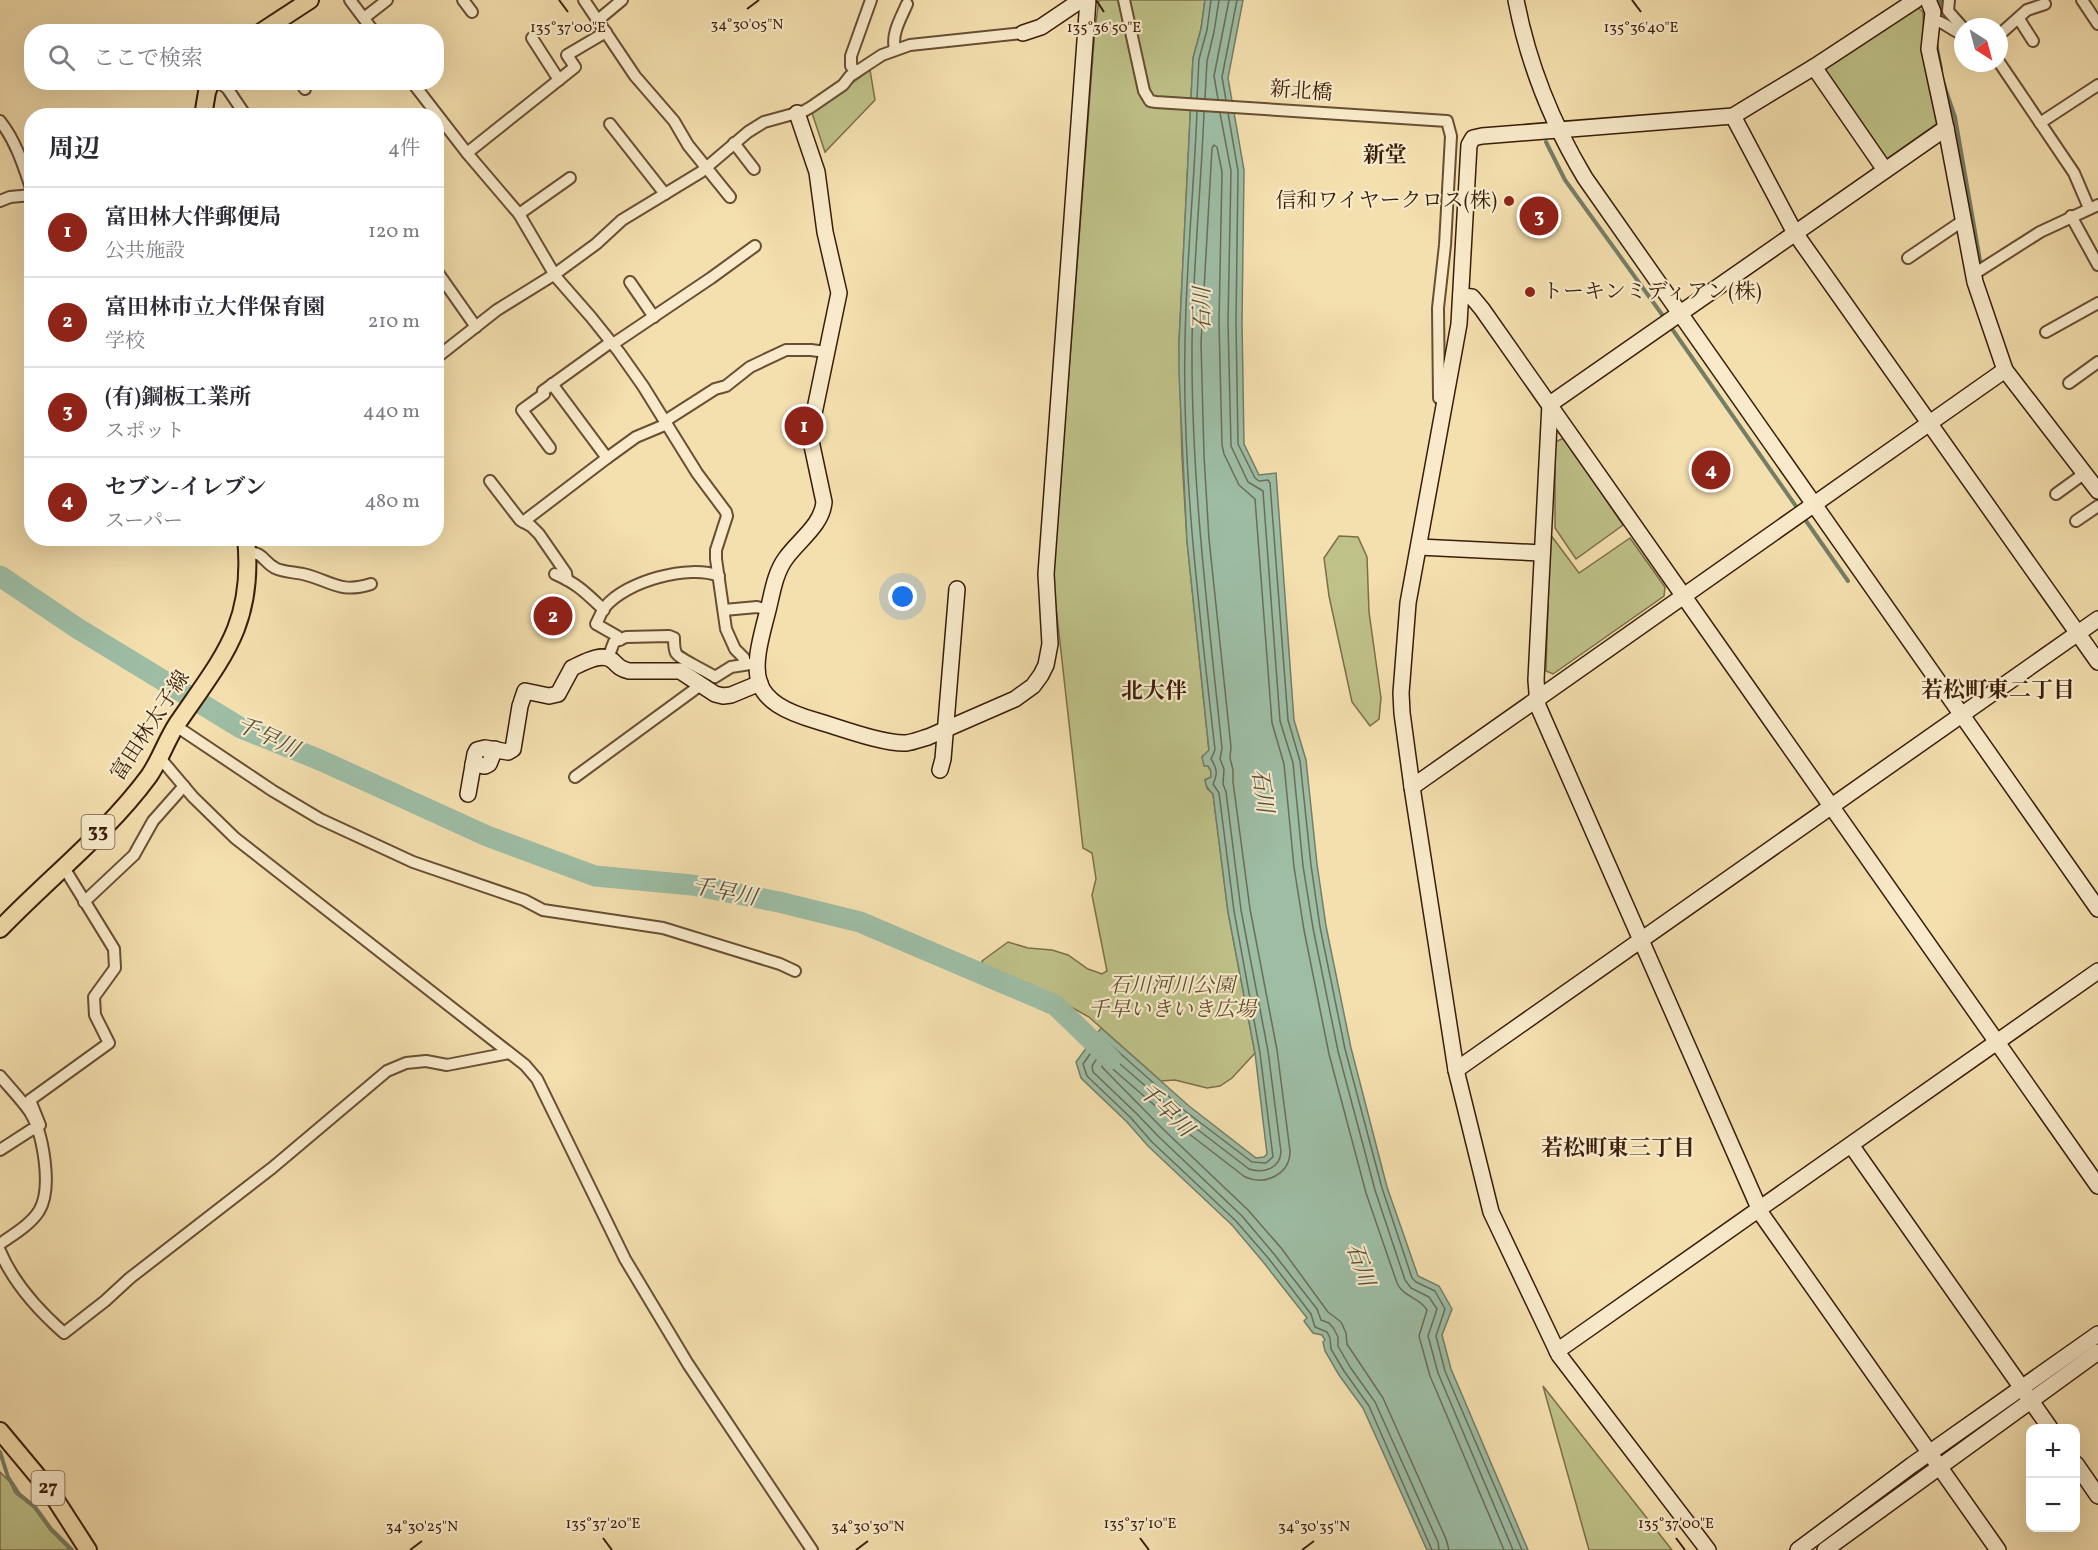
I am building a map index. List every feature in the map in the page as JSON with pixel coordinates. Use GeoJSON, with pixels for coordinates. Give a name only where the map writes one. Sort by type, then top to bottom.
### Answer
{"type":"FeatureCollection","features":[{"type":"Feature","properties":{"kind":"main road"},"geometry":{"type":"LineString","coordinates":[[273,24],[310,0]]}},
{"type":"Feature","properties":{"kind":"main road"},"geometry":{"type":"LineString","coordinates":[[204,108],[208,90]]}},
{"type":"Feature","properties":{"kind":"main road","name":"富田林太子線"},"geometry":{"type":"LineString","coordinates":[[0,929],[128,801],[149,776],[177,724],[225,655],[240,621],[247,588],[247,546]]}},
{"type":"Feature","properties":{"kind":"main road","name":"27"},"geometry":{"type":"LineString","coordinates":[[0,1431],[50,1491],[88,1550]]}},
{"type":"Feature","properties":{"kind":"street"},"geometry":{"type":"LineString","coordinates":[[350,0],[368,24]]}},
{"type":"Feature","properties":{"kind":"street"},"geometry":{"type":"LineString","coordinates":[[364,18],[387,0]]}},
{"type":"Feature","properties":{"kind":"street"},"geometry":{"type":"LineString","coordinates":[[463,0],[472,12]]}},
{"type":"Feature","properties":{"kind":"street"},"geometry":{"type":"LineString","coordinates":[[584,0],[635,76],[674,121],[688,145],[730,197]]}},
{"type":"Feature","properties":{"kind":"street"},"geometry":{"type":"LineString","coordinates":[[598,20],[622,0]]}},
{"type":"Feature","properties":{"kind":"street"},"geometry":{"type":"LineString","coordinates":[[856,72],[851,66],[851,56],[872,0]]}},
{"type":"Feature","properties":{"kind":"street"},"geometry":{"type":"LineString","coordinates":[[444,351],[497,310],[555,274],[596,244],[622,219],[689,181],[734,143],[764,122],[797,113],[821,101],[868,63],[895,49],[910,45],[1023,33],[1041,27],[1081,0]]}},
{"type":"Feature","properties":{"kind":"street"},"geometry":{"type":"LineString","coordinates":[[444,123],[519,214],[555,274],[612,343],[697,473],[726,512],[727,516],[716,550],[729,638],[750,664],[766,694],[784,710],[812,720],[885,740],[914,742],[1024,694],[1041,675],[1049,654],[1046,574],[1088,0]]}},
{"type":"Feature","properties":{"kind":"street","name":"新北橋"},"geometry":{"type":"LineString","coordinates":[[1124,0],[1144,91],[1150,100],[1158,103],[1447,121],[1451,136],[1445,245],[1437,325],[1439,398],[1446,400]]}},
{"type":"Feature","properties":{"kind":"street"},"geometry":{"type":"LineString","coordinates":[[1516,0],[1535,69],[1559,130],[1585,178],[2098,909]]}},
{"type":"Feature","properties":{"kind":"street"},"geometry":{"type":"LineString","coordinates":[[1708,1550],[1557,1351],[1491,1212],[1455,1070],[1412,787],[1401,693],[1408,603],[1459,324],[1469,145],[1471,141],[1482,136],[1733,116],[1814,68],[1916,0]]}},
{"type":"Feature","properties":{"kind":"street"},"geometry":{"type":"LineString","coordinates":[[1929,0],[1936,21],[1929,49],[1964,220],[2005,370],[2089,473],[2098,491]]}},
{"type":"Feature","properties":{"kind":"street"},"geometry":{"type":"LineString","coordinates":[[1949,0],[1948,11],[1954,18]]}},
{"type":"Feature","properties":{"kind":"street"},"geometry":{"type":"LineString","coordinates":[[2082,0],[2098,24]]}},
{"type":"Feature","properties":{"kind":"street"},"geometry":{"type":"LineString","coordinates":[[895,49],[893,42],[895,34],[907,4]]}},
{"type":"Feature","properties":{"kind":"street"},"geometry":{"type":"LineString","coordinates":[[2008,28],[2027,10],[2045,4]]}},
{"type":"Feature","properties":{"kind":"street"},"geometry":{"type":"LineString","coordinates":[[2019,19],[2033,41]]}},
{"type":"Feature","properties":{"kind":"street"},"geometry":{"type":"LineString","coordinates":[[1936,21],[1954,30]]}},
{"type":"Feature","properties":{"kind":"street"},"geometry":{"type":"LineString","coordinates":[[467,153],[575,67],[567,55],[606,32]]}},
{"type":"Feature","properties":{"kind":"street"},"geometry":{"type":"LineString","coordinates":[[532,38],[559,80]]}},
{"type":"Feature","properties":{"kind":"street"},"geometry":{"type":"LineString","coordinates":[[1814,68],[1885,170]]}},
{"type":"Feature","properties":{"kind":"street"},"geometry":{"type":"LineString","coordinates":[[1978,272],[2040,232],[2093,207],[2074,173],[2006,72]]}},
{"type":"Feature","properties":{"kind":"street"},"geometry":{"type":"LineString","coordinates":[[2040,123],[2098,85]]}},
{"type":"Feature","properties":{"kind":"street"},"geometry":{"type":"LineString","coordinates":[[228,90],[241,108]]}},
{"type":"Feature","properties":{"kind":"street"},"geometry":{"type":"LineString","coordinates":[[418,90],[432,108]]}},
{"type":"Feature","properties":{"kind":"street"},"geometry":{"type":"LineString","coordinates":[[750,664],[777,576],[783,563],[817,522],[824,502],[811,435],[839,293],[825,232],[817,172],[797,113]]}},
{"type":"Feature","properties":{"kind":"street"},"geometry":{"type":"LineString","coordinates":[[1733,116],[1795,233],[2098,662]]}},
{"type":"Feature","properties":{"kind":"street"},"geometry":{"type":"LineString","coordinates":[[0,121],[7,130],[24,170]]}},
{"type":"Feature","properties":{"kind":"street"},"geometry":{"type":"LineString","coordinates":[[610,124],[664,194]]}},
{"type":"Feature","properties":{"kind":"street"},"geometry":{"type":"LineString","coordinates":[[1550,406],[1946,128]]}},
{"type":"Feature","properties":{"kind":"street"},"geometry":{"type":"LineString","coordinates":[[734,143],[754,169]]}},
{"type":"Feature","properties":{"kind":"street"},"geometry":{"type":"LineString","coordinates":[[519,214],[570,178]]}},
{"type":"Feature","properties":{"kind":"street"},"geometry":{"type":"LineString","coordinates":[[0,201],[24,194]]}},
{"type":"Feature","properties":{"kind":"street"},"geometry":{"type":"LineString","coordinates":[[2071,216],[2098,265]]}},
{"type":"Feature","properties":{"kind":"street"},"geometry":{"type":"LineString","coordinates":[[1908,258],[1964,220]]}},
{"type":"Feature","properties":{"kind":"street"},"geometry":{"type":"LineString","coordinates":[[550,448],[522,410],[544,394],[543,391],[552,384],[755,246]]}},
{"type":"Feature","properties":{"kind":"street"},"geometry":{"type":"LineString","coordinates":[[444,281],[476,327]]}},
{"type":"Feature","properties":{"kind":"street"},"geometry":{"type":"LineString","coordinates":[[630,282],[654,316]]}},
{"type":"Feature","properties":{"kind":"street"},"geometry":{"type":"LineString","coordinates":[[1461,296],[1472,297],[1482,309],[2098,1186]]}},
{"type":"Feature","properties":{"kind":"street"},"geometry":{"type":"LineString","coordinates":[[2046,332],[2098,303]]}},
{"type":"Feature","properties":{"kind":"street"},"geometry":{"type":"LineString","coordinates":[[523,522],[636,438],[666,423],[715,389],[726,386],[750,367],[786,350],[826,352]]}},
{"type":"Feature","properties":{"kind":"street"},"geometry":{"type":"LineString","coordinates":[[2069,383],[2098,362]]}},
{"type":"Feature","properties":{"kind":"street"},"geometry":{"type":"LineString","coordinates":[[1412,787],[2005,370]]}},
{"type":"Feature","properties":{"kind":"street"},"geometry":{"type":"LineString","coordinates":[[552,384],[607,458]]}},
{"type":"Feature","properties":{"kind":"street"},"geometry":{"type":"LineString","coordinates":[[1550,406],[1536,680],[1538,706],[1759,1209],[1998,1550]]}},
{"type":"Feature","properties":{"kind":"street"},"geometry":{"type":"LineString","coordinates":[[2056,494],[2089,473]]}},
{"type":"Feature","properties":{"kind":"street"},"geometry":{"type":"LineString","coordinates":[[490,481],[523,522],[539,534],[566,573],[567,580]]}},
{"type":"Feature","properties":{"kind":"street"},"geometry":{"type":"LineString","coordinates":[[2076,521],[2098,506]]}},
{"type":"Feature","properties":{"kind":"street"},"geometry":{"type":"LineString","coordinates":[[248,546],[276,569],[303,574],[335,586],[357,588],[371,584]]}},
{"type":"Feature","properties":{"kind":"street"},"geometry":{"type":"LineString","coordinates":[[1419,547],[1542,553]]}},
{"type":"Feature","properties":{"kind":"street"},"geometry":{"type":"LineString","coordinates":[[620,640],[596,624],[604,610],[618,597],[651,578],[709,572],[719,576]]}},
{"type":"Feature","properties":{"kind":"street"},"geometry":{"type":"LineString","coordinates":[[555,574],[591,596],[604,610]]}},
{"type":"Feature","properties":{"kind":"street"},"geometry":{"type":"LineString","coordinates":[[940,770],[944,759],[957,589]]}},
{"type":"Feature","properties":{"kind":"street"},"geometry":{"type":"LineString","coordinates":[[724,610],[757,607],[768,610]]}},
{"type":"Feature","properties":{"kind":"street"},"geometry":{"type":"LineString","coordinates":[[1455,1070],[2098,619]]}},
{"type":"Feature","properties":{"kind":"street"},"geometry":{"type":"LineString","coordinates":[[608,658],[614,642],[626,637],[669,636],[674,638],[678,657],[715,678],[731,667],[750,664]]}},
{"type":"Feature","properties":{"kind":"street"},"geometry":{"type":"LineString","coordinates":[[468,794],[477,750],[485,748],[508,752],[513,749],[520,706],[525,691],[549,696],[558,694],[572,668],[598,657],[608,658],[621,669],[680,671],[715,694],[723,696],[760,683]]}},
{"type":"Feature","properties":{"kind":"street"},"geometry":{"type":"LineString","coordinates":[[575,777],[702,684]]}},
{"type":"Feature","properties":{"kind":"street"},"geometry":{"type":"LineString","coordinates":[[177,724],[273,791],[321,819],[413,862],[524,900],[543,910],[663,928],[780,964],[795,971]]}},
{"type":"Feature","properties":{"kind":"street"},"geometry":{"type":"LineString","coordinates":[[160,758],[184,786],[235,837],[525,1065],[537,1079],[625,1259],[688,1364],[812,1550]]}},
{"type":"Feature","properties":{"kind":"street"},"geometry":{"type":"LineString","coordinates":[[84,902],[134,855],[153,821],[184,786]]}},
{"type":"Feature","properties":{"kind":"street"},"geometry":{"type":"LineString","coordinates":[[0,1150],[40,1125],[30,1100],[109,1043],[95,1015],[94,997],[115,968],[114,949],[63,866]]}},
{"type":"Feature","properties":{"kind":"street"},"geometry":{"type":"LineString","coordinates":[[1557,1351],[2098,971]]}},
{"type":"Feature","properties":{"kind":"street"},"geometry":{"type":"LineString","coordinates":[[0,1251],[28,1296],[64,1333],[130,1278],[272,1168],[387,1071],[406,1063],[426,1061],[447,1065],[509,1053]]}},
{"type":"Feature","properties":{"kind":"street"},"geometry":{"type":"LineString","coordinates":[[0,1076],[31,1113],[48,1172],[46,1191],[40,1210],[24,1227],[0,1244]]}},
{"type":"Feature","properties":{"kind":"street"},"geometry":{"type":"LineString","coordinates":[[1851,1145],[2047,1424]]}},
{"type":"Feature","properties":{"kind":"street"},"geometry":{"type":"LineString","coordinates":[[1825,1550],[1939,1467],[2098,1334]]}},
{"type":"Feature","properties":{"kind":"street"},"geometry":{"type":"LineString","coordinates":[[1798,1550],[1930,1453],[2098,1352]]}},
{"type":"Feature","properties":{"kind":"street"},"geometry":{"type":"LineString","coordinates":[[2080,1470],[2098,1496]]}},
{"type":"Feature","properties":{"kind":"green space","name":"石川河川公園 千早いきいき広場"},"geometry":{"type":"Polygon","coordinates":[[[1099,0],[1205,0],[1201,29],[1193,58],[1179,343],[1182,457],[1187,541],[1209,751],[1202,757],[1211,771],[1211,777],[1205,780],[1207,788],[1213,794],[1228,912],[1255,1053],[1232,1078],[1220,1086],[1207,1088],[1175,1080],[1161,1081],[1089,1017],[1032,985],[983,965],[982,961],[1008,942],[1028,948],[1052,950],[1068,955],[1088,969],[1102,974],[1107,971],[1092,895],[1096,879],[1092,853],[1083,848],[1053,580],[1099,0]]]}},
{"type":"Feature","properties":{"kind":"green space"},"geometry":{"type":"Polygon","coordinates":[[[1917,7],[1923,12],[1925,61],[1939,122],[1885,160],[1824,69],[1828,64],[1917,7]]]}},
{"type":"Feature","properties":{"kind":"green space"},"geometry":{"type":"Polygon","coordinates":[[[870,70],[875,100],[825,152],[812,113],[870,70]]]}},
{"type":"Feature","properties":{"kind":"green space"},"geometry":{"type":"Polygon","coordinates":[[[1564,438],[1623,525],[1576,559],[1555,528],[1555,442],[1564,438]]]}},
{"type":"Feature","properties":{"kind":"green space"},"geometry":{"type":"Polygon","coordinates":[[[1550,534],[1579,573],[1630,538],[1665,587],[1664,596],[1553,674],[1546,671],[1550,534]]]}},
{"type":"Feature","properties":{"kind":"green space"},"geometry":{"type":"Polygon","coordinates":[[[1339,536],[1358,537],[1367,557],[1369,612],[1381,698],[1379,719],[1370,726],[1352,702],[1329,596],[1324,558],[1339,536]]]}},
{"type":"Feature","properties":{"kind":"green space"},"geometry":{"type":"Polygon","coordinates":[[[1543,1386],[1672,1550],[1589,1550],[1543,1386]]]}},
{"type":"Feature","properties":{"kind":"green space"},"geometry":{"type":"Polygon","coordinates":[[[0,1472],[10,1482],[15,1493],[34,1508],[50,1530],[70,1550],[0,1550],[0,1472]]]}},
{"type":"Feature","properties":{"kind":"water","name":"石川"},"geometry":{"type":"Polygon","coordinates":[[[1205,0],[1243,0],[1228,78],[1244,170],[1242,322],[1244,444],[1259,475],[1276,473],[1294,720],[1306,760],[1326,926],[1351,1048],[1387,1187],[1418,1276],[1439,1286],[1452,1309],[1442,1335],[1451,1369],[1528,1550],[1427,1550],[1363,1408],[1325,1351],[1323,1342],[1325,1340],[1322,1335],[1313,1333],[1304,1321],[1307,1318],[1232,1225],[1148,1146],[1127,1122],[1081,1078],[1076,1062],[1101,1028],[1189,1106],[1256,1158],[1267,1154],[1255,1053],[1228,912],[1213,794],[1207,788],[1205,780],[1211,777],[1211,771],[1208,766],[1204,766],[1202,757],[1209,750],[1187,541],[1179,343],[1193,58],[1201,29],[1205,0]]]}},
{"type":"Feature","properties":{"kind":"waterway"},"geometry":{"type":"LineString","coordinates":[[1940,0],[1940,12]]}},
{"type":"Feature","properties":{"kind":"waterway"},"geometry":{"type":"LineString","coordinates":[[1936,43],[1941,69]]}},
{"type":"Feature","properties":{"kind":"waterway"},"geometry":{"type":"LineString","coordinates":[[1943,82],[1955,117],[1981,266]]}},
{"type":"Feature","properties":{"kind":"waterway"},"geometry":{"type":"LineString","coordinates":[[1546,142],[1565,180],[1666,320]]}},
{"type":"Feature","properties":{"kind":"waterway"},"geometry":{"type":"LineString","coordinates":[[1670,326],[1800,512]]}},
{"type":"Feature","properties":{"kind":"waterway"},"geometry":{"type":"LineString","coordinates":[[1804,518],[1848,581]]}},
{"type":"Feature","properties":{"kind":"waterway","name":"千早川"},"geometry":{"type":"LineString","coordinates":[[0,576],[77,628],[241,728],[320,760],[487,836],[595,876],[692,885],[779,902],[860,922],[1055,1005],[1111,1059]]}},
{"type":"Feature","properties":{"kind":"waterway"},"geometry":{"type":"LineString","coordinates":[[0,1452],[8,1477],[19,1494],[35,1507],[51,1529],[72,1550]]}},
{"type":"Feature","properties":{"kind":"place","name":"信和ワイヤークロス(株)"},"geometry":{"type":"Point","coordinates":[1509,201]}},
{"type":"Feature","properties":{"kind":"place","name":"(有)鋼板工業所"},"geometry":{"type":"Point","coordinates":[1539,216]}},
{"type":"Feature","properties":{"kind":"place","name":"トーキンミディアン(株)"},"geometry":{"type":"Point","coordinates":[1530,292]}},
{"type":"Feature","properties":{"kind":"place","name":"富田林大伴郵便局"},"geometry":{"type":"Point","coordinates":[804,426]}},
{"type":"Feature","properties":{"kind":"place","name":"セブン-イレブン"},"geometry":{"type":"Point","coordinates":[1711,470]}},
{"type":"Feature","properties":{"kind":"place","name":"富田林市立大伴保育園"},"geometry":{"type":"Point","coordinates":[553,616]}},
{"type":"Feature","properties":{"kind":"district","name":"新堂"},"geometry":{"type":"Point","coordinates":[1385,156]}},
{"type":"Feature","properties":{"kind":"district","name":"若松町東二丁目"},"geometry":{"type":"Point","coordinates":[1998,691]}},
{"type":"Feature","properties":{"kind":"district","name":"北大伴"},"geometry":{"type":"Point","coordinates":[1154,692]}},
{"type":"Feature","properties":{"kind":"district","name":"若松町東三丁目"},"geometry":{"type":"Point","coordinates":[1618,1149]}}]}
